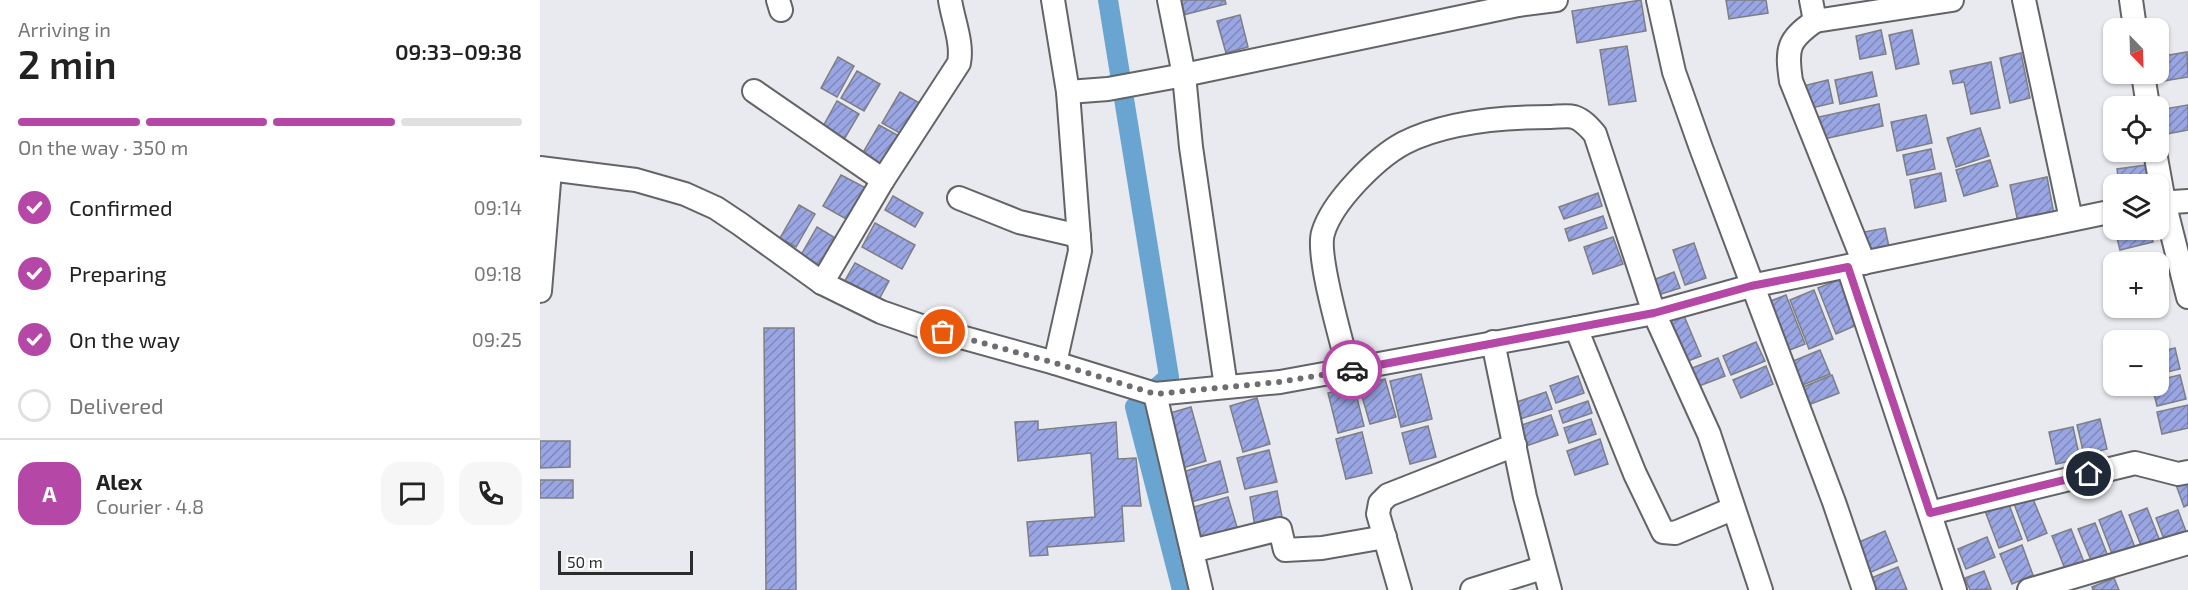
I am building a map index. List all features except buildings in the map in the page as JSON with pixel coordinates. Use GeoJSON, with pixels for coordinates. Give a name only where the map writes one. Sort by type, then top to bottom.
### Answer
{"type":"FeatureCollection","features":[{"type":"Feature","properties":{"kind":"street"},"geometry":{"type":"LineString","coordinates":[[822,283],[883,180],[959,63],[961,53],[953,25],[950,0]]}},
{"type":"Feature","properties":{"kind":"street"},"geometry":{"type":"LineString","coordinates":[[1053,0],[1068,92],[1079,236],[1077,273],[1055,363]]}},
{"type":"Feature","properties":{"kind":"street"},"geometry":{"type":"LineString","coordinates":[[1169,0],[1184,75],[1191,147],[1226,387]]}},
{"type":"Feature","properties":{"kind":"street"},"geometry":{"type":"LineString","coordinates":[[1068,92],[1108,89],[1184,75],[1517,2],[1556,0]]}},
{"type":"Feature","properties":{"kind":"street"},"geometry":{"type":"LineString","coordinates":[[1658,0],[1674,72],[1751,286],[1784,365],[1864,590]]}},
{"type":"Feature","properties":{"kind":"street"},"geometry":{"type":"LineString","coordinates":[[1952,0],[1813,10],[1790,46],[1787,58],[1791,81],[1856,265],[1955,590]]}},
{"type":"Feature","properties":{"kind":"street"},"geometry":{"type":"LineString","coordinates":[[2024,0],[2071,219]]}},
{"type":"Feature","properties":{"kind":"street"},"geometry":{"type":"LineString","coordinates":[[2131,0],[2134,18]]}},
{"type":"Feature","properties":{"kind":"street"},"geometry":{"type":"LineString","coordinates":[[754,91],[883,180]]}},
{"type":"Feature","properties":{"kind":"street"},"geometry":{"type":"LineString","coordinates":[[1349,370],[1321,255],[1322,235],[1330,213],[1378,161],[1404,143],[1451,127],[1519,117],[1573,117],[1587,124],[1595,134],[1624,216],[1654,313],[1709,434],[1732,509],[1761,590]]}},
{"type":"Feature","properties":{"kind":"street"},"geometry":{"type":"LineString","coordinates":[[540,291],[545,169],[636,180],[685,194],[716,208],[822,283],[881,312],[921,326],[1055,363],[1150,393],[1280,382],[1576,328],[1654,313],[1751,286],[2103,213]]}},
{"type":"Feature","properties":{"kind":"street"},"geometry":{"type":"LineString","coordinates":[[959,198],[1019,222],[1079,236]]}},
{"type":"Feature","properties":{"kind":"street"},"geometry":{"type":"LineString","coordinates":[[2169,202],[2188,201]]}},
{"type":"Feature","properties":{"kind":"street"},"geometry":{"type":"LineString","coordinates":[[2169,231],[2188,297]]}},
{"type":"Feature","properties":{"kind":"street"},"geometry":{"type":"LineString","coordinates":[[1576,328],[1635,474],[1663,532],[1675,533],[1732,509]]}},
{"type":"Feature","properties":{"kind":"street"},"geometry":{"type":"LineString","coordinates":[[1493,342],[1542,568],[1550,590]]}},
{"type":"Feature","properties":{"kind":"street"},"geometry":{"type":"LineString","coordinates":[[1150,393],[1201,590]]}},
{"type":"Feature","properties":{"kind":"street"},"geometry":{"type":"LineString","coordinates":[[1400,590],[1378,514],[1380,503],[1388,495],[1515,445]]}},
{"type":"Feature","properties":{"kind":"street"},"geometry":{"type":"LineString","coordinates":[[1930,513],[2135,463],[2178,474],[2188,472]]}},
{"type":"Feature","properties":{"kind":"street"},"geometry":{"type":"LineString","coordinates":[[1192,551],[1280,529],[1285,549],[1322,548],[1385,537]]}},
{"type":"Feature","properties":{"kind":"street"},"geometry":{"type":"LineString","coordinates":[[2029,590],[2188,543]]}},
{"type":"Feature","properties":{"kind":"street"},"geometry":{"type":"LineString","coordinates":[[1472,590],[1542,568]]}},
{"type":"Feature","properties":{"kind":"waterway"},"geometry":{"type":"LineString","coordinates":[[1108,0],[1169,377],[1135,407],[1182,590]]}},
{"type":"Feature","properties":{"kind":"way so far"},"geometry":{"type":"LineString","coordinates":[[943,332],[1155,394],[1280,382],[1352,370]]}},
{"type":"Feature","properties":{"kind":"route"},"geometry":{"type":"LineString","coordinates":[[1352,370],[1654,313],[1751,286],[1848,267],[1930,513],[2089,474]]}}]}
